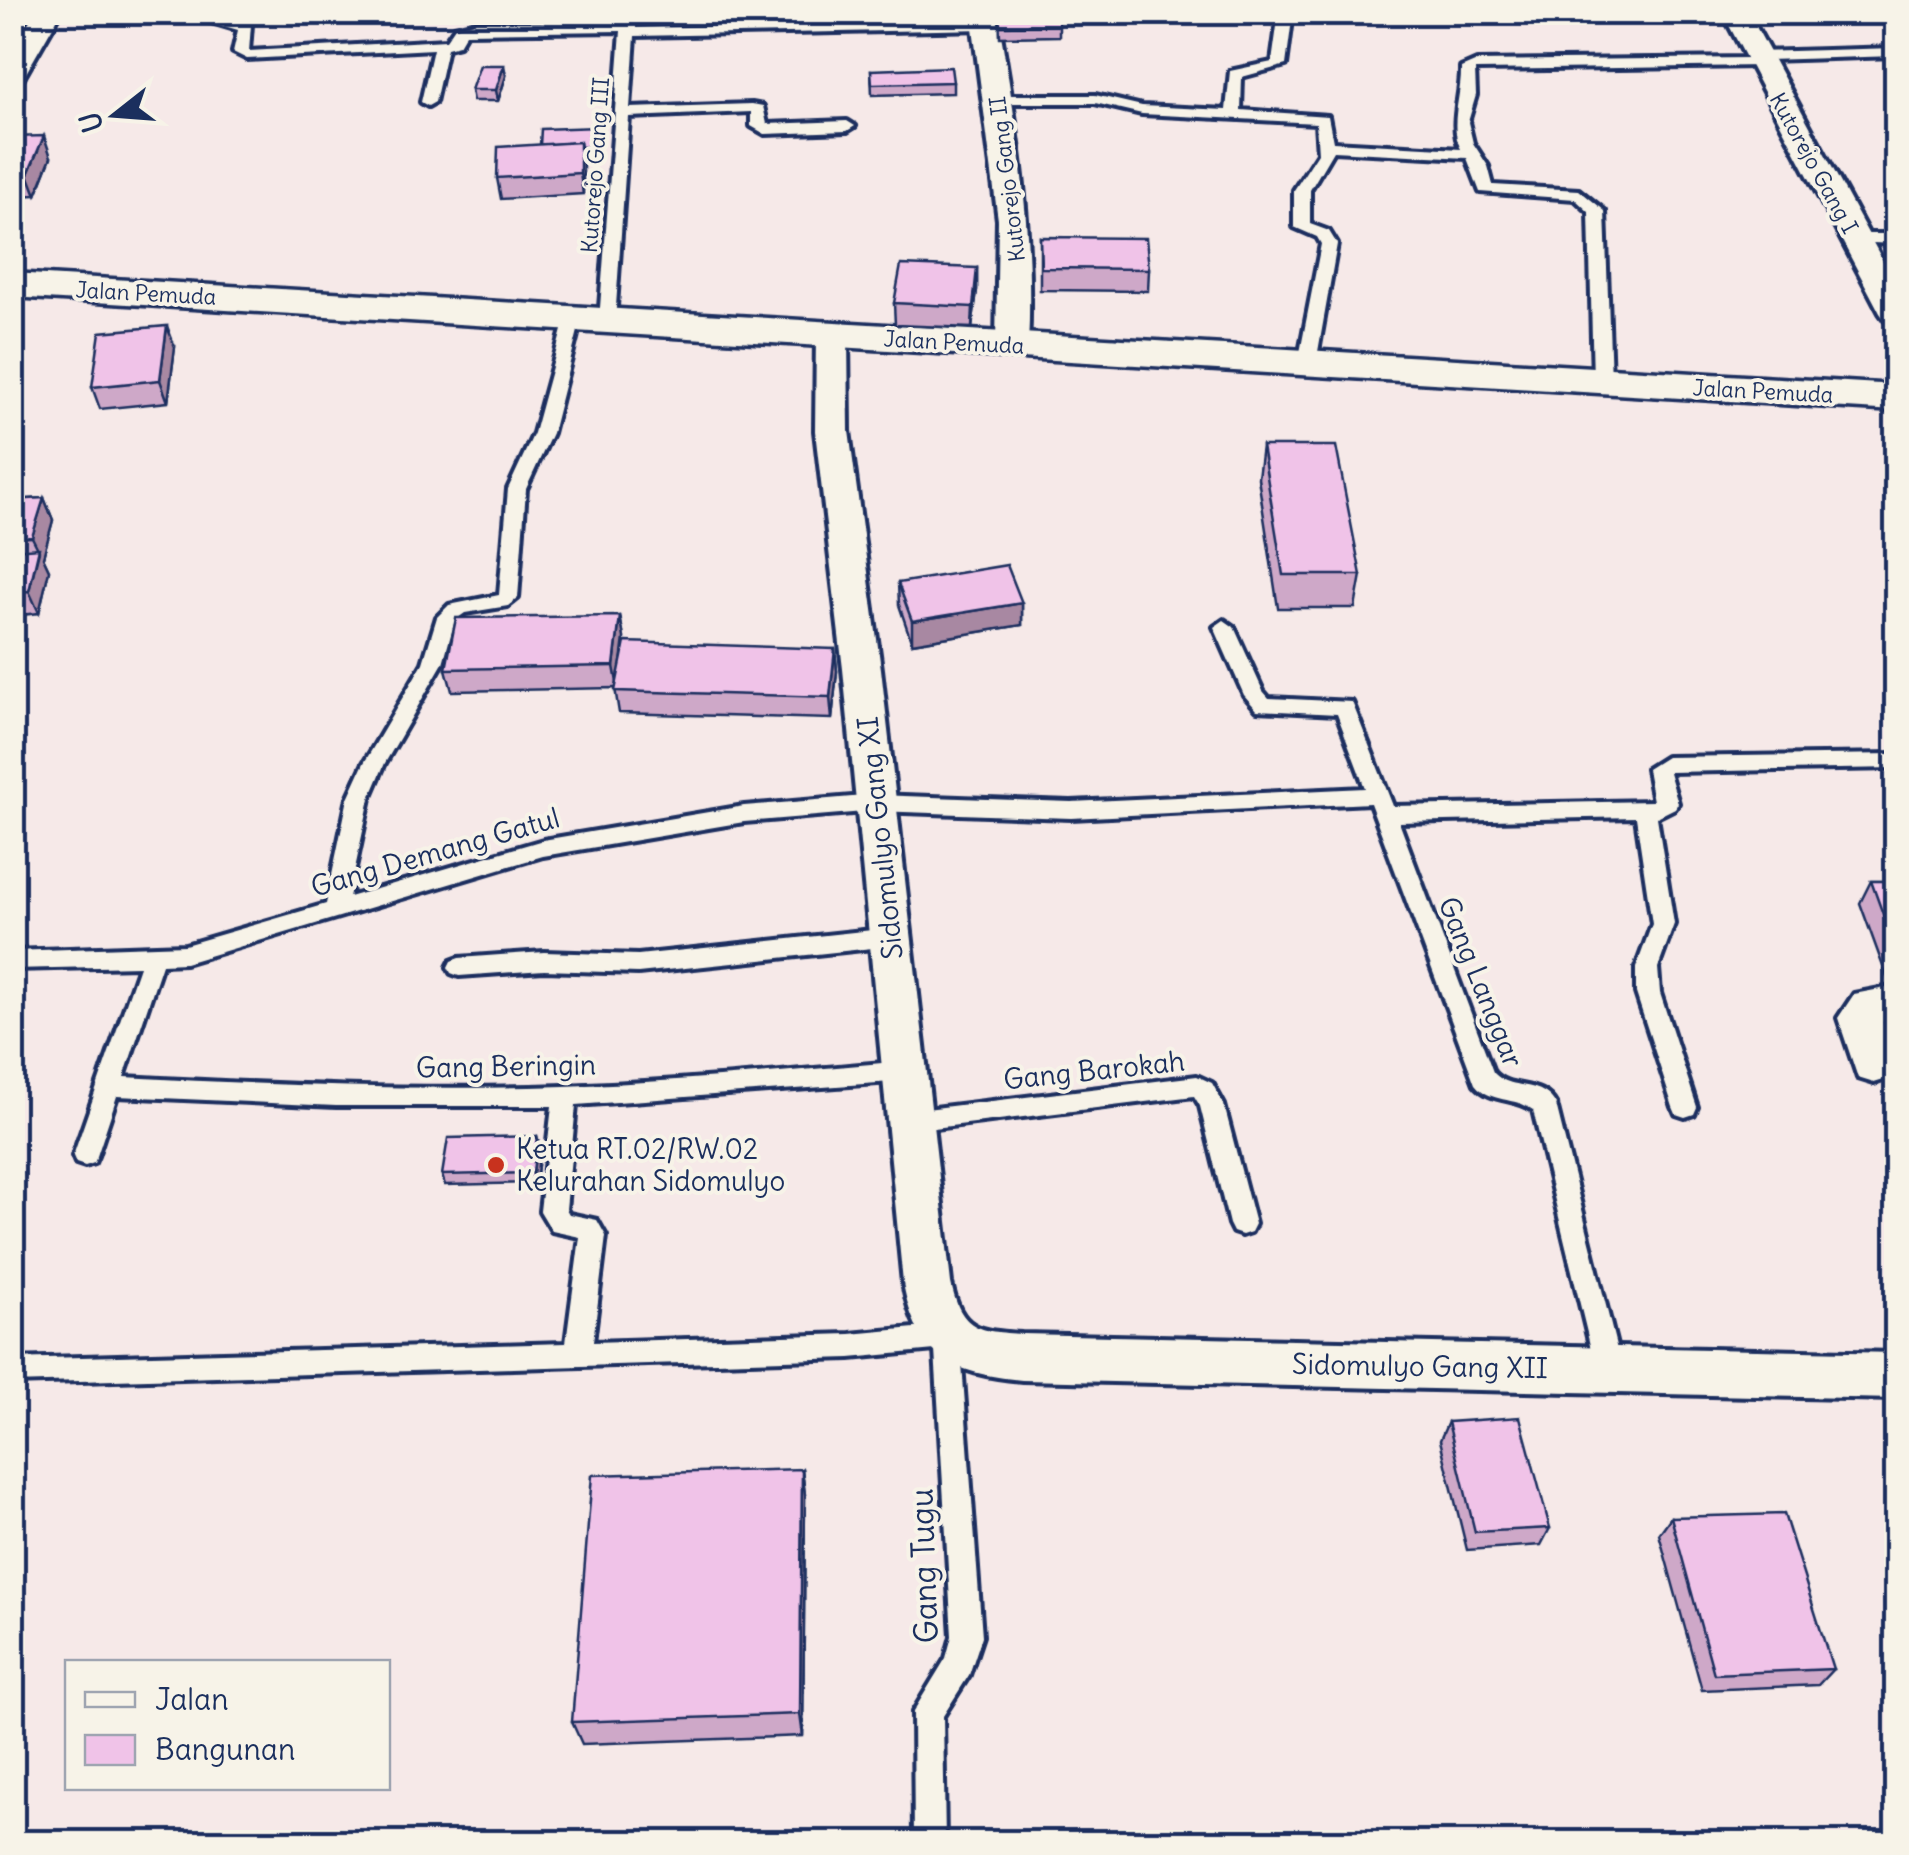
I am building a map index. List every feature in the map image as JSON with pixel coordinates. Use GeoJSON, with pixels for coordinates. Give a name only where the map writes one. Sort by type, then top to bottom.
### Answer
{"type":"FeatureCollection","features":[{"type":"Feature","properties":{"kind":"main road","name":"Jalan Pemuda"},"geometry":{"type":"LineString","coordinates":[[12,286],[1896,398]]}},
{"type":"Feature","properties":{"kind":"street"},"geometry":{"type":"LineString","coordinates":[[16,62],[48,12]]}},
{"type":"Feature","properties":{"kind":"street","name":"Kutorejo Gang I"},"geometry":{"type":"LineString","coordinates":[[1735,12],[1896,313]]}},
{"type":"Feature","properties":{"kind":"street","name":"Kutorejo Gang II"},"geometry":{"type":"LineString","coordinates":[[985,19],[1018,258],[1012,346]]}},
{"type":"Feature","properties":{"kind":"street","name":"Sidomulyo Gang XI"},"geometry":{"type":"LineString","coordinates":[[832,335],[830,414],[931,1310],[947,1337]]}},
{"type":"Feature","properties":{"kind":"street"},"geometry":{"type":"LineString","coordinates":[[1874,1064],[1860,1018],[1870,1006],[1896,1003]]}},
{"type":"Feature","properties":{"kind":"street","name":"Sidomulyo Gang XII"},"geometry":{"type":"LineString","coordinates":[[947,1337],[980,1353],[1022,1357],[1896,1376]]}},
{"type":"Feature","properties":{"kind":"lane"},"geometry":{"type":"LineString","coordinates":[[184,12],[246,28],[240,52],[244,55],[441,45],[454,42],[463,28],[492,19],[629,24],[985,19]]}},
{"type":"Feature","properties":{"kind":"lane"},"geometry":{"type":"LineString","coordinates":[[1233,114],[1235,74],[1280,65],[1286,12]]}},
{"type":"Feature","properties":{"kind":"lane","name":"Kutorejo Gang III"},"geometry":{"type":"LineString","coordinates":[[336,911],[346,844],[358,800],[396,723],[432,666],[446,616],[455,610],[498,604],[508,598],[517,489],[590,320],[629,24]]}},
{"type":"Feature","properties":{"kind":"lane"},"geometry":{"type":"LineString","coordinates":[[428,102],[441,45]]}},
{"type":"Feature","properties":{"kind":"lane"},"geometry":{"type":"LineString","coordinates":[[1602,381],[1595,207],[1579,195],[1486,190],[1480,166],[1464,142],[1461,119],[1470,95],[1468,71],[1472,66],[1896,52]]}},
{"type":"Feature","properties":{"kind":"lane"},"geometry":{"type":"LineString","coordinates":[[998,99],[1095,99],[1142,110],[1323,119],[1326,146],[1322,163],[1308,180],[1300,200],[1302,227],[1326,236],[1329,244],[1306,363]]}},
{"type":"Feature","properties":{"kind":"lane"},"geometry":{"type":"LineString","coordinates":[[620,113],[752,108],[758,109],[759,126],[765,129],[847,126]]}},
{"type":"Feature","properties":{"kind":"lane"},"geometry":{"type":"LineString","coordinates":[[1326,146],[1471,154]]}},
{"type":"Feature","properties":{"kind":"lane"},"geometry":{"type":"LineString","coordinates":[[1856,239],[1896,239]]}},
{"type":"Feature","properties":{"kind":"lane"},"geometry":{"type":"LineString","coordinates":[[1224,627],[1260,702],[1276,707],[1345,707],[1381,805]]}},
{"type":"Feature","properties":{"kind":"lane"},"geometry":{"type":"LineString","coordinates":[[1685,1107],[1646,980],[1663,924],[1645,809],[1662,808],[1666,803],[1658,769],[1666,764],[1896,761]]}},
{"type":"Feature","properties":{"kind":"lane","name":"Gang Demang Gatul"},"geometry":{"type":"LineString","coordinates":[[12,960],[153,957],[218,946],[502,860],[624,832],[744,814],[876,803],[1071,810],[1381,805],[1645,809]]}},
{"type":"Feature","properties":{"kind":"lane","name":"Gang Langgar"},"geometry":{"type":"LineString","coordinates":[[1381,805],[1482,1077],[1493,1090],[1534,1096],[1544,1105],[1609,1370]]}},
{"type":"Feature","properties":{"kind":"lane"},"geometry":{"type":"LineString","coordinates":[[459,967],[544,961],[638,964],[891,936]]}},
{"type":"Feature","properties":{"kind":"lane"},"geometry":{"type":"LineString","coordinates":[[85,1156],[153,957]]}},
{"type":"Feature","properties":{"kind":"lane","name":"Gang Beringin"},"geometry":{"type":"LineString","coordinates":[[109,1086],[367,1098],[566,1096],[904,1071]]}},
{"type":"Feature","properties":{"kind":"lane","name":"Gang Barokah"},"geometry":{"type":"LineString","coordinates":[[910,1121],[1196,1086],[1204,1090],[1212,1105],[1242,1224]]}},
{"type":"Feature","properties":{"kind":"lane"},"geometry":{"type":"LineString","coordinates":[[566,1096],[553,1211],[561,1223],[588,1228],[593,1236],[578,1354]]}},
{"type":"Feature","properties":{"kind":"lane"},"geometry":{"type":"LineString","coordinates":[[12,1372],[875,1345],[947,1337]]}},
{"type":"Feature","properties":{"kind":"lane","name":"Gang Tugu"},"geometry":{"type":"LineString","coordinates":[[930,1842],[928,1712],[959,1665],[967,1636],[947,1337]]}},
{"type":"Feature","properties":{"kind":"building"},"geometry":{"type":"Polygon","coordinates":[[[999,12],[1057,12],[1059,25],[1000,26],[999,12]]]}},
{"type":"Feature","properties":{"kind":"building"},"geometry":{"type":"Polygon","coordinates":[[[480,65],[504,65],[496,90],[471,90],[480,65]]]}},
{"type":"Feature","properties":{"kind":"building"},"geometry":{"type":"Polygon","coordinates":[[[951,67],[953,82],[872,84],[871,70],[951,67]]]}},
{"type":"Feature","properties":{"kind":"building"},"geometry":{"type":"Polygon","coordinates":[[[598,127],[597,147],[581,147],[580,142],[540,145],[541,129],[598,127]]]}},
{"type":"Feature","properties":{"kind":"building"},"geometry":{"type":"Polygon","coordinates":[[[44,136],[28,174],[12,174],[12,137],[44,136]]]}},
{"type":"Feature","properties":{"kind":"building"},"geometry":{"type":"Polygon","coordinates":[[[580,142],[580,173],[497,178],[498,147],[580,142]]]}},
{"type":"Feature","properties":{"kind":"building"},"geometry":{"type":"Polygon","coordinates":[[[1040,237],[1146,238],[1149,269],[1041,268],[1040,237]]]}},
{"type":"Feature","properties":{"kind":"building"},"geometry":{"type":"Polygon","coordinates":[[[901,265],[977,268],[973,307],[894,303],[901,265]]]}},
{"type":"Feature","properties":{"kind":"building"},"geometry":{"type":"Polygon","coordinates":[[[167,326],[160,380],[92,387],[100,332],[167,326]]]}},
{"type":"Feature","properties":{"kind":"building"},"geometry":{"type":"Polygon","coordinates":[[[1262,446],[1336,446],[1361,575],[1283,575],[1262,446]]]}},
{"type":"Feature","properties":{"kind":"building"},"geometry":{"type":"Polygon","coordinates":[[[44,498],[32,537],[12,538],[12,500],[44,498]]]}},
{"type":"Feature","properties":{"kind":"building"},"geometry":{"type":"Polygon","coordinates":[[[39,548],[29,591],[12,593],[12,550],[39,548]]]}},
{"type":"Feature","properties":{"kind":"building"},"geometry":{"type":"Polygon","coordinates":[[[1007,565],[1022,603],[912,621],[898,583],[1007,565]]]}},
{"type":"Feature","properties":{"kind":"building"},"geometry":{"type":"Polygon","coordinates":[[[620,616],[614,666],[446,669],[456,618],[620,616]]]}},
{"type":"Feature","properties":{"kind":"building"},"geometry":{"type":"Polygon","coordinates":[[[625,642],[835,649],[830,697],[615,691],[625,642]]]}},
{"type":"Feature","properties":{"kind":"building"},"geometry":{"type":"Polygon","coordinates":[[[1871,881],[1896,881],[1896,950],[1871,881]]]}},
{"type":"Feature","properties":{"kind":"building"},"geometry":{"type":"Polygon","coordinates":[[[537,1136],[533,1173],[442,1175],[448,1138],[537,1136]]]}},
{"type":"Feature","properties":{"kind":"building"},"geometry":{"type":"Polygon","coordinates":[[[1520,1417],[1550,1528],[1475,1532],[1448,1422],[1520,1417]]]}},
{"type":"Feature","properties":{"kind":"building"},"geometry":{"type":"Polygon","coordinates":[[[802,1469],[800,1714],[572,1722],[592,1475],[802,1469]]]}},
{"type":"Feature","properties":{"kind":"building"},"geometry":{"type":"Polygon","coordinates":[[[1784,1514],[1833,1669],[1714,1674],[1671,1517],[1784,1514]]]}},
{"type":"Feature","properties":{"kind":"place","name":"Ketua RT.02/RW.02 Kelurahan Sidomulyo"},"geometry":{"type":"Point","coordinates":[496,1165]}}]}
